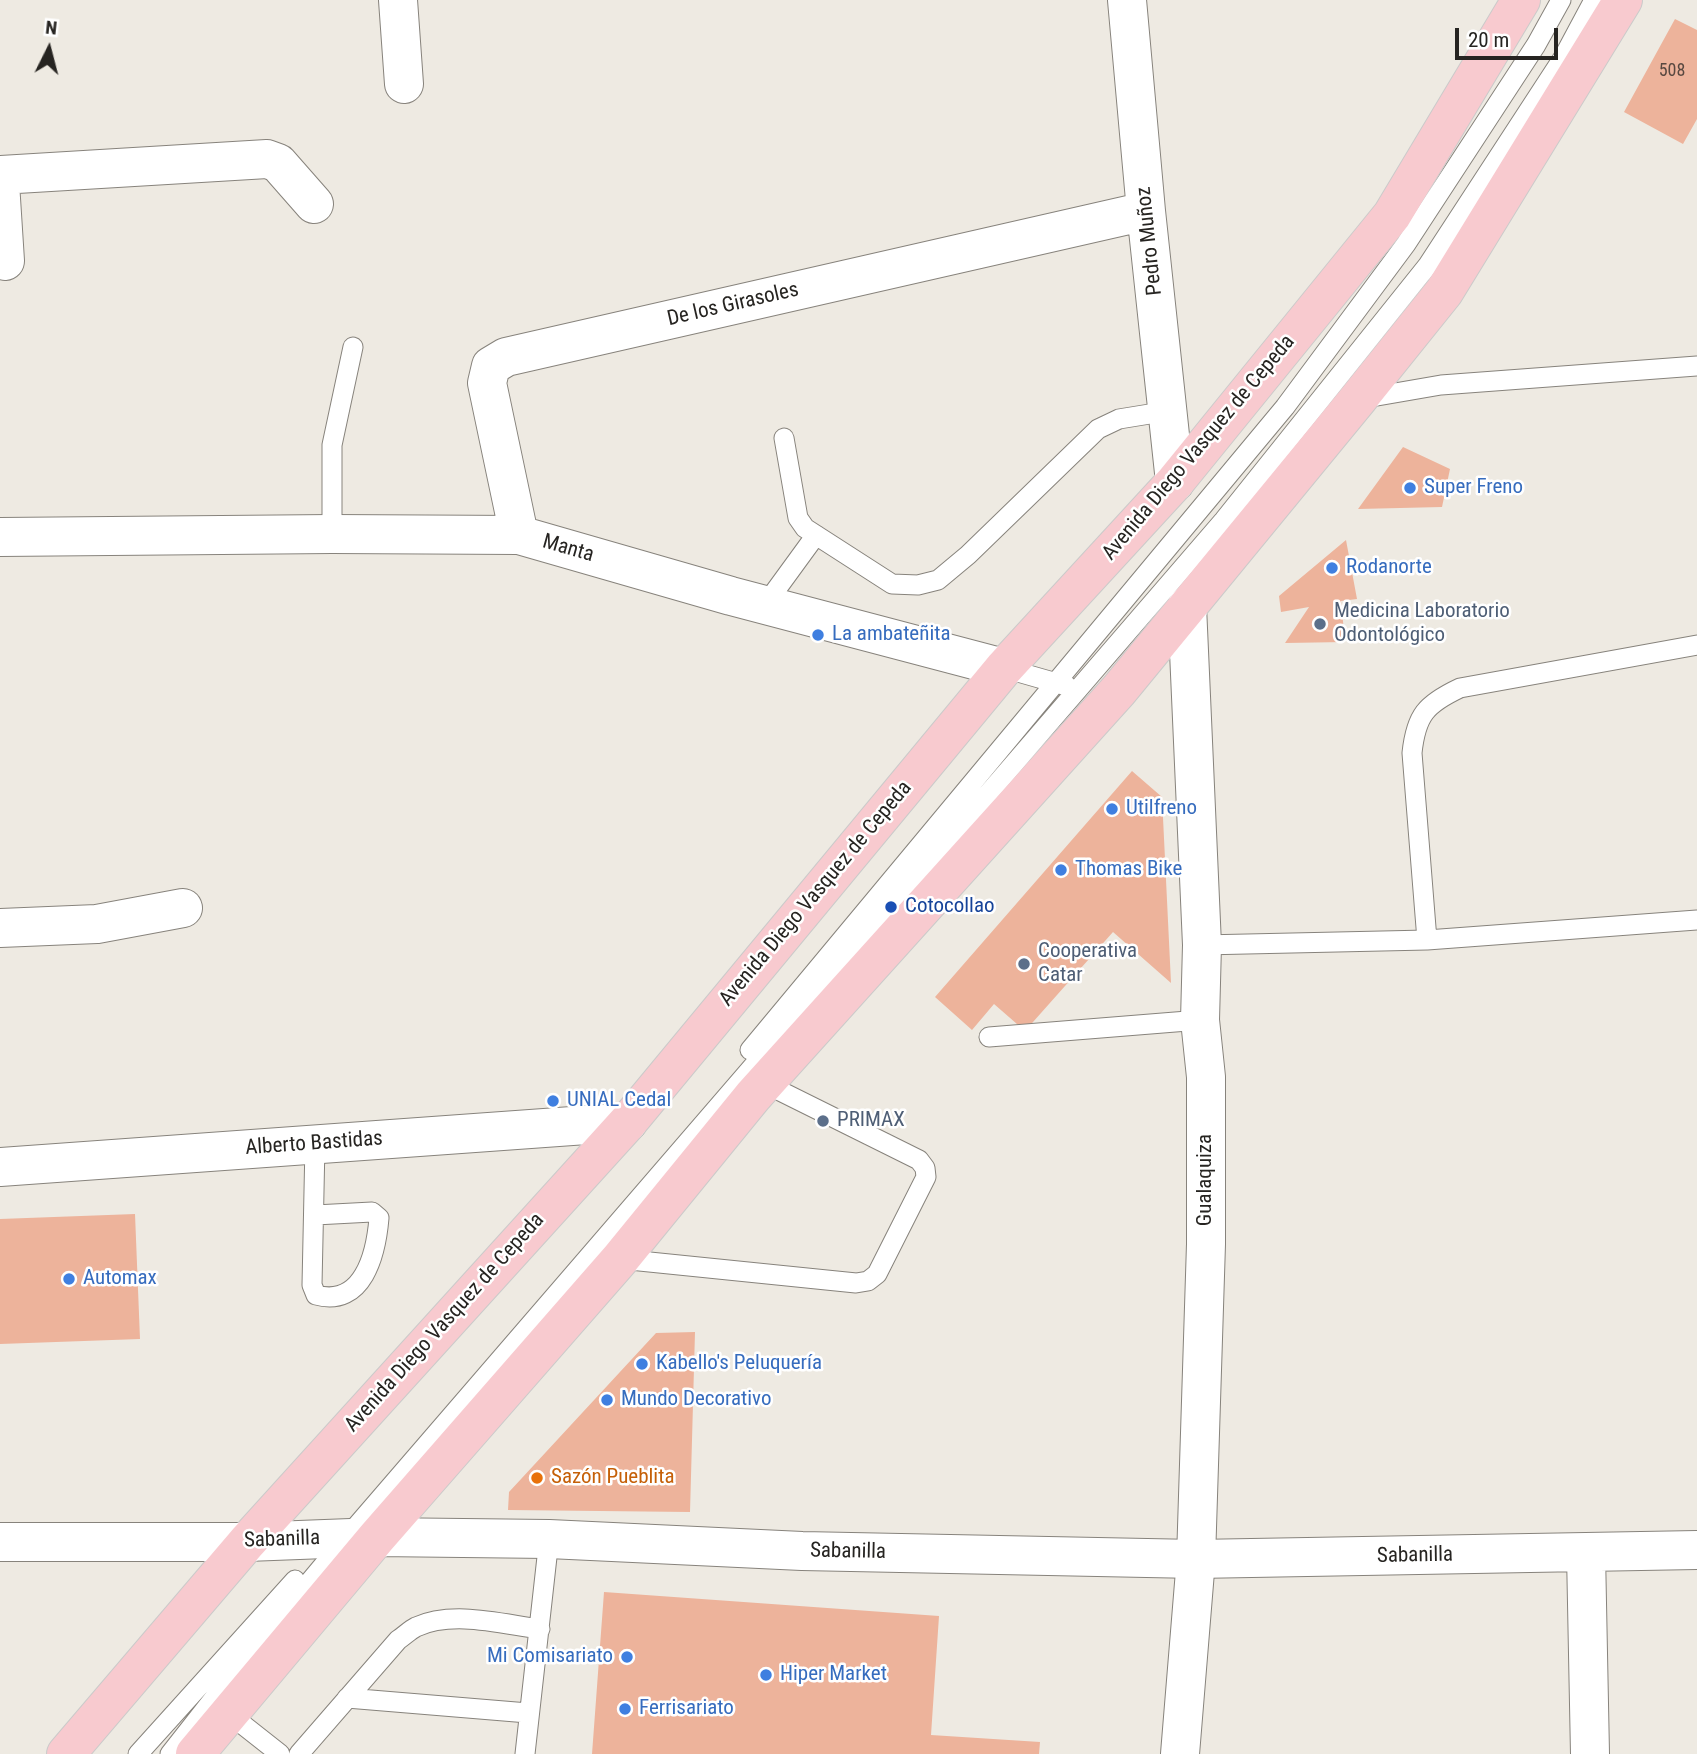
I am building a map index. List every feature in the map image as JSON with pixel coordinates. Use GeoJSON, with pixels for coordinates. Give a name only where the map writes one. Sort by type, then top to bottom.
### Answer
{"type":"FeatureCollection","features":[{"type":"Feature","properties":{"kind":"main road","name":"Avenida Diego Vasquez de Cepeda"},"geometry":{"type":"LineString","coordinates":[[66,1754],[247,1542],[628,1122],[1004,668],[1175,482],[1392,215],[1521,0]]}},
{"type":"Feature","properties":{"kind":"main road"},"geometry":{"type":"LineString","coordinates":[[195,1754],[228,1713],[353,1538],[620,1259],[764,1083],[1119,690],[1358,399],[1444,292],[1623,0]]}},
{"type":"Feature","properties":{"kind":"street"},"geometry":{"type":"LineString","coordinates":[[398,0],[404,85]]}},
{"type":"Feature","properties":{"kind":"street","name":"Pedro Muñoz"},"geometry":{"type":"LineString","coordinates":[[1127,0],[1175,482]]}},
{"type":"Feature","properties":{"kind":"street"},"geometry":{"type":"LineString","coordinates":[[0,175],[267,159],[278,163],[314,204]]}},
{"type":"Feature","properties":{"kind":"street"},"geometry":{"type":"LineString","coordinates":[[0,183],[5,261]]}},
{"type":"Feature","properties":{"kind":"street","name":"De los Girasoles"},"geometry":{"type":"LineString","coordinates":[[519,535],[486,383],[491,366],[506,357],[1146,211]]}},
{"type":"Feature","properties":{"kind":"street","name":"Manta"},"geometry":{"type":"LineString","coordinates":[[0,537],[519,535],[765,605],[1004,668]]}},
{"type":"Feature","properties":{"kind":"street","name":"Gualaquiza"},"geometry":{"type":"LineString","coordinates":[[1180,1754],[1196,1559],[1206,1244],[1206,1077],[1200,1020],[1202,945],[1187,606]]}},
{"type":"Feature","properties":{"kind":"street"},"geometry":{"type":"LineString","coordinates":[[0,928],[97,924],[183,908]]}},
{"type":"Feature","properties":{"kind":"street","name":"Alberto Bastidas"},"geometry":{"type":"LineString","coordinates":[[0,1167],[628,1122]]}},
{"type":"Feature","properties":{"kind":"street","name":"Sabanilla"},"geometry":{"type":"LineString","coordinates":[[0,1542],[549,1539],[802,1551],[1196,1559],[1697,1550]]}},
{"type":"Feature","properties":{"kind":"street"},"geometry":{"type":"LineString","coordinates":[[1586,1553],[1590,1754]]}},
{"type":"Feature","properties":{"kind":"lane"},"geometry":{"type":"LineString","coordinates":[[138,1754],[353,1538],[557,1283],[1285,407],[1390,266],[1536,45],[1562,0]]}},
{"type":"Feature","properties":{"kind":"lane"},"geometry":{"type":"LineString","coordinates":[[170,1754],[240,1665],[353,1538],[1224,520],[1428,265],[1563,58],[1594,0]]}},
{"type":"Feature","properties":{"kind":"lane"},"geometry":{"type":"LineString","coordinates":[[332,534],[332,445],[353,347]]}},
{"type":"Feature","properties":{"kind":"lane"},"geometry":{"type":"LineString","coordinates":[[1358,399],[1441,385],[1697,366]]}},
{"type":"Feature","properties":{"kind":"lane"},"geometry":{"type":"LineString","coordinates":[[784,438],[798,518],[805,528],[892,584],[918,585],[938,579],[968,555],[1098,429],[1119,419],[1168,411]]}},
{"type":"Feature","properties":{"kind":"lane"},"geometry":{"type":"LineString","coordinates":[[765,605],[816,535]]}},
{"type":"Feature","properties":{"kind":"lane"},"geometry":{"type":"LineString","coordinates":[[1427,940],[1412,753],[1414,732],[1423,711],[1439,698],[1460,688],[1697,645]]}},
{"type":"Feature","properties":{"kind":"lane","name":"Manta"},"geometry":{"type":"LineString","coordinates":[[1004,668],[1079,690],[1119,690]]}},
{"type":"Feature","properties":{"kind":"lane"},"geometry":{"type":"LineString","coordinates":[[1202,945],[1427,940],[1697,920]]}},
{"type":"Feature","properties":{"kind":"lane"},"geometry":{"type":"LineString","coordinates":[[989,1037],[1200,1020]]}},
{"type":"Feature","properties":{"kind":"lane"},"geometry":{"type":"LineString","coordinates":[[620,1259],[856,1283],[868,1281],[877,1274],[926,1177],[925,1168],[919,1160],[764,1083]]}},
{"type":"Feature","properties":{"kind":"lane"},"geometry":{"type":"LineString","coordinates":[[315,1215],[372,1212],[379,1218],[377,1245],[372,1259],[355,1289],[345,1295],[330,1299],[316,1295],[312,1285],[316,1144]]}},
{"type":"Feature","properties":{"kind":"lane"},"geometry":{"type":"LineString","coordinates":[[525,1754],[549,1539]]}},
{"type":"Feature","properties":{"kind":"lane"},"geometry":{"type":"LineString","coordinates":[[299,1754],[398,1640],[416,1627],[443,1620],[469,1620],[540,1629]]}},
{"type":"Feature","properties":{"kind":"lane"},"geometry":{"type":"LineString","coordinates":[[347,1698],[528,1713]]}},
{"type":"Feature","properties":{"kind":"lane"},"geometry":{"type":"LineString","coordinates":[[228,1713],[280,1754]]}},
{"type":"Feature","properties":{"kind":"building"},"geometry":{"type":"Polygon","coordinates":[[[1675,19],[1697,30],[1697,119],[1683,144],[1624,112],[1675,19]]]}},
{"type":"Feature","properties":{"kind":"building","name":"Super Freno"},"geometry":{"type":"Polygon","coordinates":[[[1403,447],[1450,469],[1442,507],[1358,509],[1403,447]]]}},
{"type":"Feature","properties":{"kind":"building","name":"Rodanorte"},"geometry":{"type":"Polygon","coordinates":[[[1346,540],[1357,599],[1341,601],[1345,642],[1285,643],[1309,607],[1281,612],[1279,596],[1346,540]]]}},
{"type":"Feature","properties":{"kind":"building"},"geometry":{"type":"Polygon","coordinates":[[[1132,771],[1162,797],[1171,983],[1113,932],[1025,1031],[994,1004],[972,1030],[935,997],[1132,771]]]}},
{"type":"Feature","properties":{"kind":"building","name":"Automax"},"geometry":{"type":"Polygon","coordinates":[[[135,1214],[140,1339],[0,1344],[0,1219],[135,1214]]]}},
{"type":"Feature","properties":{"kind":"building"},"geometry":{"type":"Polygon","coordinates":[[[695,1332],[690,1512],[508,1510],[509,1492],[656,1333],[695,1332]]]}},
{"type":"Feature","properties":{"kind":"building","name":"Hiper Market"},"geometry":{"type":"Polygon","coordinates":[[[604,1592],[939,1616],[931,1735],[1040,1742],[1039,1754],[592,1754],[604,1592]]]}},
{"type":"Feature","properties":{"kind":"place","name":"Super Freno"},"geometry":{"type":"Point","coordinates":[1410,488]}},
{"type":"Feature","properties":{"kind":"place","name":"Rodanorte"},"geometry":{"type":"Point","coordinates":[1332,568]}},
{"type":"Feature","properties":{"kind":"place","name":"Medicina Laboratorio Odontológico"},"geometry":{"type":"Point","coordinates":[1320,624]}},
{"type":"Feature","properties":{"kind":"place","name":"La ambateñita"},"geometry":{"type":"Point","coordinates":[818,635]}},
{"type":"Feature","properties":{"kind":"place","name":"Utilfreno"},"geometry":{"type":"Point","coordinates":[1112,809]}},
{"type":"Feature","properties":{"kind":"place","name":"Thomas Bike"},"geometry":{"type":"Point","coordinates":[1061,870]}},
{"type":"Feature","properties":{"kind":"place","name":"Cotocollao"},"geometry":{"type":"Point","coordinates":[891,907]}},
{"type":"Feature","properties":{"kind":"place","name":"Cooperativa Catar"},"geometry":{"type":"Point","coordinates":[1024,964]}},
{"type":"Feature","properties":{"kind":"place","name":"UNIAL Cedal"},"geometry":{"type":"Point","coordinates":[553,1101]}},
{"type":"Feature","properties":{"kind":"place","name":"PRIMAX"},"geometry":{"type":"Point","coordinates":[823,1121]}},
{"type":"Feature","properties":{"kind":"place","name":"Automax"},"geometry":{"type":"Point","coordinates":[69,1279]}},
{"type":"Feature","properties":{"kind":"place","name":"Kabello's Peluquería"},"geometry":{"type":"Point","coordinates":[642,1364]}},
{"type":"Feature","properties":{"kind":"place","name":"Mundo Decorativo"},"geometry":{"type":"Point","coordinates":[607,1400]}},
{"type":"Feature","properties":{"kind":"place","name":"Sazón Pueblita"},"geometry":{"type":"Point","coordinates":[537,1478]}},
{"type":"Feature","properties":{"kind":"place","name":"Mi Comisariato"},"geometry":{"type":"Point","coordinates":[627,1657]}},
{"type":"Feature","properties":{"kind":"place","name":"Hiper Market"},"geometry":{"type":"Point","coordinates":[766,1675]}},
{"type":"Feature","properties":{"kind":"place","name":"Ferrisariato"},"geometry":{"type":"Point","coordinates":[625,1709]}}]}
